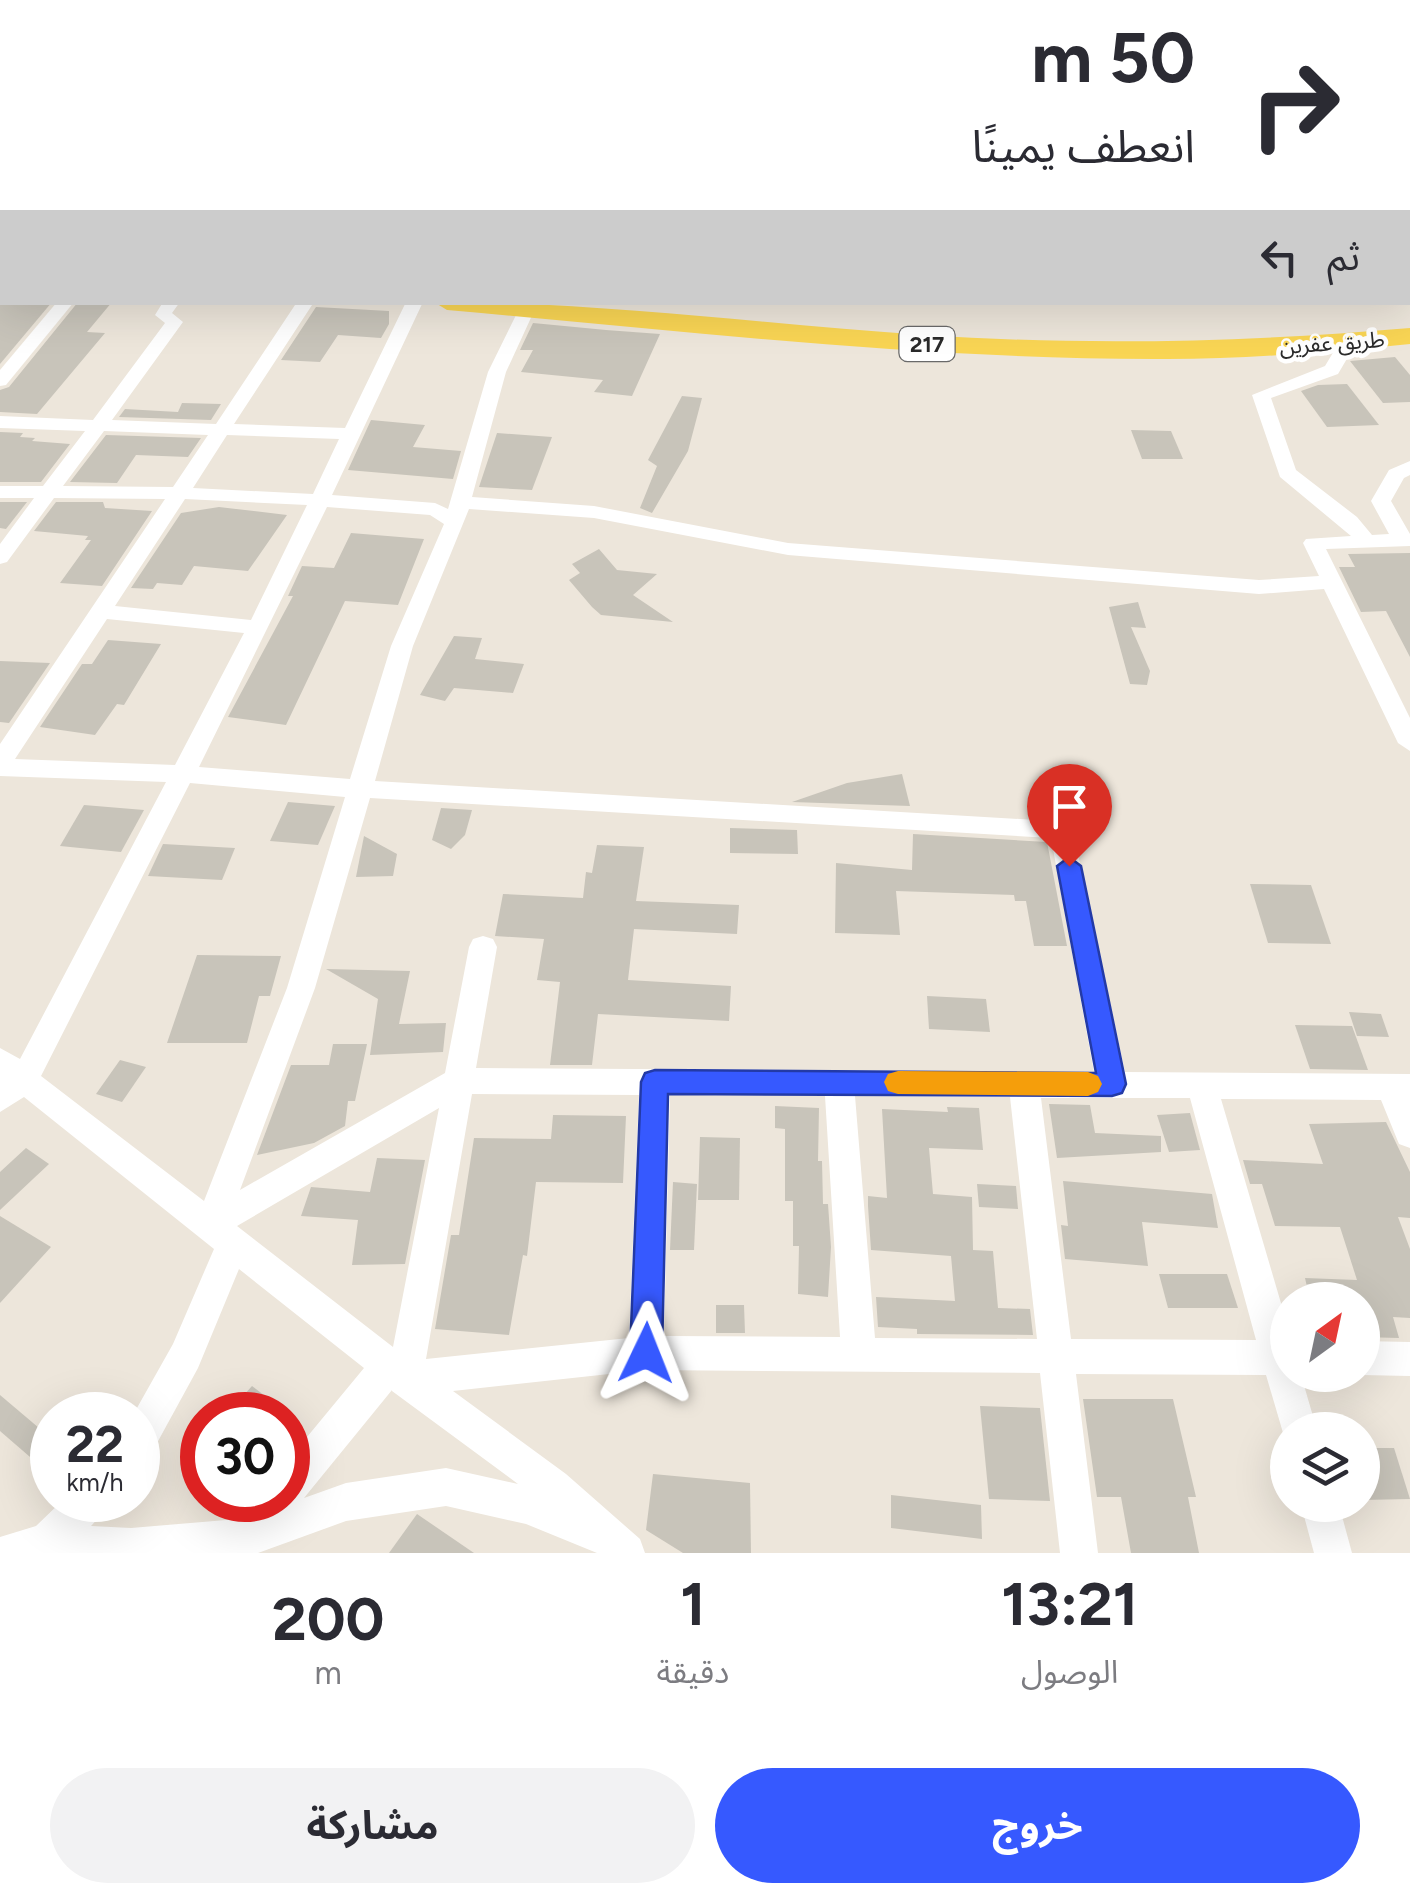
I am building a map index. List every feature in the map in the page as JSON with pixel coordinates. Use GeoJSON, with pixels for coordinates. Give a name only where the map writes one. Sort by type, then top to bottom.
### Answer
{"type":"FeatureCollection","features":[{"type":"Feature","properties":{"kind":"main road","name":"طريق عفرين"},"geometry":{"type":"LineString","coordinates":[[486,305],[976,347],[1186,350],[1346,345],[1410,337]]}},
{"type":"Feature","properties":{"kind":"main road","name":"طريق عفرين"},"geometry":{"type":"LineString","coordinates":[[636,305],[1003,336],[1410,337]]}},
{"type":"Feature","properties":{"kind":"street"},"geometry":{"type":"LineString","coordinates":[[0,381],[63,305]]}},
{"type":"Feature","properties":{"kind":"street"},"geometry":{"type":"LineString","coordinates":[[0,558],[175,322],[163,315],[170,305]]}},
{"type":"Feature","properties":{"kind":"street"},"geometry":{"type":"LineString","coordinates":[[0,765],[304,305]]}},
{"type":"Feature","properties":{"kind":"street"},"geometry":{"type":"LineString","coordinates":[[414,305],[183,774],[8,1079],[222,1233],[397,1372],[553,1487],[615,1543]]}},
{"type":"Feature","properties":{"kind":"street"},"geometry":{"type":"LineString","coordinates":[[160,1402],[186,1356],[402,646],[458,512],[497,372],[527,308]]}},
{"type":"Feature","properties":{"kind":"street"},"geometry":{"type":"LineString","coordinates":[[1346,345],[1332,370],[1261,395],[1287,473],[1350,521],[1367,542]]}},
{"type":"Feature","properties":{"kind":"street"},"geometry":{"type":"LineString","coordinates":[[0,422],[352,434]]}},
{"type":"Feature","properties":{"kind":"street"},"geometry":{"type":"LineString","coordinates":[[1406,541],[1381,501],[1396,474],[1410,468]]}},
{"type":"Feature","properties":{"kind":"street"},"geometry":{"type":"LineString","coordinates":[[0,492],[181,493],[458,512],[594,512],[788,550],[1259,587],[1333,582]]}},
{"type":"Feature","properties":{"kind":"street"},"geometry":{"type":"LineString","coordinates":[[1406,541],[1314,544],[1410,743]]}},
{"type":"Feature","properties":{"kind":"street"},"geometry":{"type":"LineString","coordinates":[[103,612],[258,628]]}},
{"type":"Feature","properties":{"kind":"street"},"geometry":{"type":"LineString","coordinates":[[0,765],[1062,829],[1112,1084]]}},
{"type":"Feature","properties":{"kind":"street"},"geometry":{"type":"LineString","coordinates":[[310,1465],[397,1372],[484,947]]}},
{"type":"Feature","properties":{"kind":"street"},"geometry":{"type":"LineString","coordinates":[[222,1233],[458,1081],[1401,1087],[1410,1134]]}},
{"type":"Feature","properties":{"kind":"street"},"geometry":{"type":"LineString","coordinates":[[646,1353],[655,1082]]}},
{"type":"Feature","properties":{"kind":"street"},"geometry":{"type":"LineString","coordinates":[[1024,1082],[1079,1553]]}},
{"type":"Feature","properties":{"kind":"street"},"geometry":{"type":"LineString","coordinates":[[840,1083],[859,1355]]}},
{"type":"Feature","properties":{"kind":"street"},"geometry":{"type":"LineString","coordinates":[[1202,1085],[1270,1311]]}},
{"type":"Feature","properties":{"kind":"street"},"geometry":{"type":"LineString","coordinates":[[397,1372],[646,1353],[1270,1358]]}},
{"type":"Feature","properties":{"kind":"street"},"geometry":{"type":"LineString","coordinates":[[1380,1358],[1410,1359]]}},
{"type":"Feature","properties":{"kind":"street"},"geometry":{"type":"LineString","coordinates":[[8,1553],[47,1543],[132,1548],[240,1545],[346,1502],[446,1488],[526,1505],[615,1543]]}},
{"type":"Feature","properties":{"kind":"street"},"geometry":{"type":"LineString","coordinates":[[47,1543],[68,1522]]}},
{"type":"Feature","properties":{"kind":"street"},"geometry":{"type":"LineString","coordinates":[[240,1545],[259,1522]]}},
{"type":"Feature","properties":{"kind":"street"},"geometry":{"type":"LineString","coordinates":[[1325,1522],[1333,1553]]}},
{"type":"Feature","properties":{"kind":"building"},"geometry":{"type":"Polygon","coordinates":[[[0,305],[49,305],[0,364],[0,305]]]}},
{"type":"Feature","properties":{"kind":"building"},"geometry":{"type":"Polygon","coordinates":[[[76,305],[110,305],[87,332],[105,333],[37,414],[0,412],[0,390],[9,387],[76,305]]]}},
{"type":"Feature","properties":{"kind":"building"},"geometry":{"type":"Polygon","coordinates":[[[316,307],[389,311],[389,324],[381,338],[338,335],[320,362],[281,360],[316,307]]]}},
{"type":"Feature","properties":{"kind":"building"},"geometry":{"type":"Polygon","coordinates":[[[533,323],[660,334],[632,396],[594,392],[603,380],[521,372],[533,350],[520,350],[533,323]]]}},
{"type":"Feature","properties":{"kind":"building"},"geometry":{"type":"Polygon","coordinates":[[[1395,357],[1410,375],[1410,402],[1383,403],[1350,361],[1395,357]]]}},
{"type":"Feature","properties":{"kind":"building"},"geometry":{"type":"Polygon","coordinates":[[[1347,384],[1379,425],[1327,427],[1301,391],[1318,385],[1347,384]]]}},
{"type":"Feature","properties":{"kind":"building"},"geometry":{"type":"Polygon","coordinates":[[[682,396],[702,398],[688,451],[652,513],[640,508],[657,466],[648,460],[682,396]]]}},
{"type":"Feature","properties":{"kind":"building"},"geometry":{"type":"Polygon","coordinates":[[[182,403],[221,404],[211,420],[119,417],[125,409],[178,412],[182,403]]]}},
{"type":"Feature","properties":{"kind":"building"},"geometry":{"type":"Polygon","coordinates":[[[371,420],[425,425],[413,447],[461,451],[453,479],[348,470],[371,420]]]}},
{"type":"Feature","properties":{"kind":"building"},"geometry":{"type":"Polygon","coordinates":[[[1131,430],[1171,431],[1183,459],[1142,459],[1131,430]]]}},
{"type":"Feature","properties":{"kind":"building"},"geometry":{"type":"Polygon","coordinates":[[[0,432],[23,433],[20,437],[35,438],[32,441],[70,444],[41,482],[0,482],[0,432]]]}},
{"type":"Feature","properties":{"kind":"building"},"geometry":{"type":"Polygon","coordinates":[[[497,433],[552,437],[532,490],[479,487],[497,433]]]}},
{"type":"Feature","properties":{"kind":"building"},"geometry":{"type":"Polygon","coordinates":[[[106,435],[201,438],[188,457],[136,455],[117,483],[70,482],[106,435]]]}},
{"type":"Feature","properties":{"kind":"building"},"geometry":{"type":"Polygon","coordinates":[[[0,502],[27,502],[6,529],[0,528],[0,502]]]}},
{"type":"Feature","properties":{"kind":"building"},"geometry":{"type":"Polygon","coordinates":[[[56,502],[103,502],[105,508],[152,511],[102,586],[60,583],[91,540],[85,540],[88,536],[34,531],[56,502]]]}},
{"type":"Feature","properties":{"kind":"building"},"geometry":{"type":"Polygon","coordinates":[[[219,507],[287,515],[248,571],[194,566],[182,585],[157,583],[153,589],[131,588],[181,513],[219,507]]]}},
{"type":"Feature","properties":{"kind":"building"},"geometry":{"type":"Polygon","coordinates":[[[351,533],[424,539],[398,605],[345,601],[286,725],[228,717],[293,596],[288,596],[302,566],[334,568],[351,533]]]}},
{"type":"Feature","properties":{"kind":"building"},"geometry":{"type":"Polygon","coordinates":[[[599,549],[617,570],[657,574],[633,595],[673,622],[601,615],[592,607],[569,580],[580,573],[572,564],[599,549]]]}},
{"type":"Feature","properties":{"kind":"building"},"geometry":{"type":"Polygon","coordinates":[[[1410,553],[1410,657],[1386,611],[1361,612],[1339,567],[1355,567],[1348,554],[1410,553]]]}},
{"type":"Feature","properties":{"kind":"building"},"geometry":{"type":"Polygon","coordinates":[[[1138,602],[1146,628],[1131,627],[1150,671],[1147,685],[1130,684],[1109,607],[1138,602]]]}},
{"type":"Feature","properties":{"kind":"building"},"geometry":{"type":"Polygon","coordinates":[[[454,636],[482,638],[475,659],[524,664],[513,693],[454,688],[445,701],[420,695],[454,636]]]}},
{"type":"Feature","properties":{"kind":"building"},"geometry":{"type":"Polygon","coordinates":[[[108,640],[161,644],[124,705],[117,704],[95,735],[40,727],[82,664],[92,664],[108,640]]]}},
{"type":"Feature","properties":{"kind":"building"},"geometry":{"type":"Polygon","coordinates":[[[0,661],[50,663],[9,723],[0,722],[0,661]]]}},
{"type":"Feature","properties":{"kind":"building"},"geometry":{"type":"Polygon","coordinates":[[[902,774],[910,806],[792,802],[847,783],[902,774]]]}},
{"type":"Feature","properties":{"kind":"building"},"geometry":{"type":"Polygon","coordinates":[[[288,802],[335,806],[318,845],[270,841],[288,802]]]}},
{"type":"Feature","properties":{"kind":"building"},"geometry":{"type":"Polygon","coordinates":[[[84,805],[144,810],[121,852],[60,846],[84,805]]]}},
{"type":"Feature","properties":{"kind":"building"},"geometry":{"type":"Polygon","coordinates":[[[441,808],[472,810],[465,835],[451,849],[432,840],[441,808]]]}},
{"type":"Feature","properties":{"kind":"building"},"geometry":{"type":"Polygon","coordinates":[[[730,828],[797,830],[798,854],[730,853],[730,828]]]}},
{"type":"Feature","properties":{"kind":"building"},"geometry":{"type":"Polygon","coordinates":[[[913,834],[1047,842],[1067,946],[1034,946],[1026,901],[1015,901],[1014,895],[896,891],[900,935],[835,933],[836,863],[912,870],[913,834]]]}},
{"type":"Feature","properties":{"kind":"building"},"geometry":{"type":"Polygon","coordinates":[[[364,836],[397,854],[393,876],[356,877],[364,836]]]}},
{"type":"Feature","properties":{"kind":"building"},"geometry":{"type":"Polygon","coordinates":[[[163,844],[235,848],[222,880],[148,876],[163,844]]]}},
{"type":"Feature","properties":{"kind":"building"},"geometry":{"type":"Polygon","coordinates":[[[597,845],[644,847],[636,901],[739,905],[737,934],[634,929],[628,980],[731,986],[729,1021],[598,1014],[592,1065],[550,1065],[560,982],[537,980],[544,939],[495,936],[503,894],[583,898],[586,872],[592,873],[597,845]]]}},
{"type":"Feature","properties":{"kind":"building"},"geometry":{"type":"Polygon","coordinates":[[[1250,884],[1311,885],[1331,944],[1268,943],[1250,884]]]}},
{"type":"Feature","properties":{"kind":"building"},"geometry":{"type":"Polygon","coordinates":[[[197,955],[281,956],[270,996],[259,996],[247,1043],[167,1043],[197,955]]]}},
{"type":"Feature","properties":{"kind":"building"},"geometry":{"type":"Polygon","coordinates":[[[326,969],[410,971],[399,1024],[446,1023],[443,1052],[370,1055],[378,999],[326,969]]]}},
{"type":"Feature","properties":{"kind":"building"},"geometry":{"type":"Polygon","coordinates":[[[927,996],[986,999],[990,1032],[929,1029],[927,996]]]}},
{"type":"Feature","properties":{"kind":"building"},"geometry":{"type":"Polygon","coordinates":[[[1349,1012],[1381,1014],[1389,1037],[1357,1036],[1349,1012]]]}},
{"type":"Feature","properties":{"kind":"building"},"geometry":{"type":"Polygon","coordinates":[[[1295,1025],[1352,1026],[1368,1070],[1310,1069],[1295,1025]]]}},
{"type":"Feature","properties":{"kind":"building"},"geometry":{"type":"Polygon","coordinates":[[[333,1044],[367,1044],[355,1101],[348,1101],[345,1126],[314,1143],[257,1155],[291,1065],[329,1065],[333,1044]]]}},
{"type":"Feature","properties":{"kind":"building"},"geometry":{"type":"Polygon","coordinates":[[[120,1060],[146,1067],[122,1102],[96,1094],[120,1060]]]}},
{"type":"Feature","properties":{"kind":"building"},"geometry":{"type":"Polygon","coordinates":[[[1049,1104],[1090,1105],[1095,1133],[1161,1136],[1161,1152],[1057,1158],[1049,1104]]]}},
{"type":"Feature","properties":{"kind":"building"},"geometry":{"type":"Polygon","coordinates":[[[775,1106],[819,1108],[818,1161],[822,1161],[823,1204],[828,1204],[831,1247],[828,1297],[798,1294],[799,1246],[793,1246],[793,1201],[785,1201],[785,1129],[775,1128],[775,1106]]]}},
{"type":"Feature","properties":{"kind":"building"},"geometry":{"type":"Polygon","coordinates":[[[947,1107],[979,1108],[983,1150],[929,1148],[933,1194],[972,1197],[973,1250],[993,1251],[998,1308],[1030,1309],[1033,1335],[917,1334],[917,1329],[878,1327],[876,1297],[955,1301],[951,1256],[871,1250],[868,1206],[868,1196],[887,1198],[882,1109],[948,1112],[947,1107]]]}},
{"type":"Feature","properties":{"kind":"building"},"geometry":{"type":"Polygon","coordinates":[[[1190,1113],[1200,1150],[1169,1152],[1157,1115],[1190,1113]]]}},
{"type":"Feature","properties":{"kind":"building"},"geometry":{"type":"Polygon","coordinates":[[[553,1115],[626,1116],[623,1183],[536,1182],[527,1256],[523,1255],[509,1335],[435,1329],[451,1235],[459,1235],[474,1138],[551,1139],[553,1115]]]}},
{"type":"Feature","properties":{"kind":"building"},"geometry":{"type":"Polygon","coordinates":[[[1386,1122],[1410,1172],[1410,1218],[1398,1217],[1410,1249],[1410,1318],[1393,1317],[1399,1338],[1380,1337],[1380,1282],[1306,1282],[1305,1278],[1357,1280],[1340,1227],[1275,1226],[1262,1184],[1250,1184],[1243,1160],[1323,1164],[1309,1124],[1386,1122]]]}},
{"type":"Feature","properties":{"kind":"building"},"geometry":{"type":"Polygon","coordinates":[[[700,1137],[740,1138],[739,1200],[698,1200],[700,1137]]]}},
{"type":"Feature","properties":{"kind":"building"},"geometry":{"type":"Polygon","coordinates":[[[26,1148],[49,1164],[0,1210],[0,1172],[26,1148]]]}},
{"type":"Feature","properties":{"kind":"building"},"geometry":{"type":"Polygon","coordinates":[[[377,1158],[425,1160],[405,1264],[352,1265],[358,1220],[301,1216],[311,1187],[370,1192],[377,1158]]]}},
{"type":"Feature","properties":{"kind":"building"},"geometry":{"type":"Polygon","coordinates":[[[1063,1181],[1212,1194],[1218,1228],[1142,1222],[1148,1266],[1065,1259],[1061,1225],[1068,1226],[1063,1181]]]}},
{"type":"Feature","properties":{"kind":"building"},"geometry":{"type":"Polygon","coordinates":[[[673,1182],[697,1184],[694,1250],[670,1250],[673,1182]]]}},
{"type":"Feature","properties":{"kind":"building"},"geometry":{"type":"Polygon","coordinates":[[[977,1184],[1016,1186],[1018,1209],[979,1207],[977,1184]]]}},
{"type":"Feature","properties":{"kind":"building"},"geometry":{"type":"Polygon","coordinates":[[[0,1216],[51,1247],[0,1303],[0,1216]]]}},
{"type":"Feature","properties":{"kind":"building"},"geometry":{"type":"Polygon","coordinates":[[[1159,1274],[1227,1274],[1238,1308],[1168,1308],[1159,1274]]]}},
{"type":"Feature","properties":{"kind":"building"},"geometry":{"type":"Polygon","coordinates":[[[716,1305],[744,1305],[745,1333],[716,1333],[716,1305]]]}},
{"type":"Feature","properties":{"kind":"building"},"geometry":{"type":"Polygon","coordinates":[[[0,1395],[30,1420],[30,1457],[0,1431],[0,1395]]]}},
{"type":"Feature","properties":{"kind":"building"},"geometry":{"type":"Polygon","coordinates":[[[1083,1399],[1173,1399],[1196,1497],[1188,1497],[1199,1553],[1131,1553],[1121,1497],[1097,1497],[1083,1399]]]}},
{"type":"Feature","properties":{"kind":"building"},"geometry":{"type":"Polygon","coordinates":[[[980,1406],[1040,1408],[1050,1501],[989,1499],[980,1406]]]}},
{"type":"Feature","properties":{"kind":"building"},"geometry":{"type":"Polygon","coordinates":[[[1380,1448],[1394,1448],[1410,1499],[1380,1500],[1380,1448]]]}},
{"type":"Feature","properties":{"kind":"building"},"geometry":{"type":"Polygon","coordinates":[[[653,1474],[750,1483],[751,1553],[683,1553],[646,1530],[653,1474]]]}},
{"type":"Feature","properties":{"kind":"building"},"geometry":{"type":"Polygon","coordinates":[[[891,1495],[981,1505],[982,1539],[891,1528],[891,1495]]]}},
{"type":"Feature","properties":{"kind":"building"},"geometry":{"type":"Polygon","coordinates":[[[417,1514],[474,1553],[389,1553],[417,1514]]]}},
{"type":"Feature","properties":{"kind":"slow traffic"},"geometry":{"type":"LineString","coordinates":[[898,1082],[1088,1084]]}},
{"type":"Feature","properties":{"kind":"route"},"geometry":{"type":"LineString","coordinates":[[646,1353],[655,1082],[1112,1084],[1069,866]]}}]}
